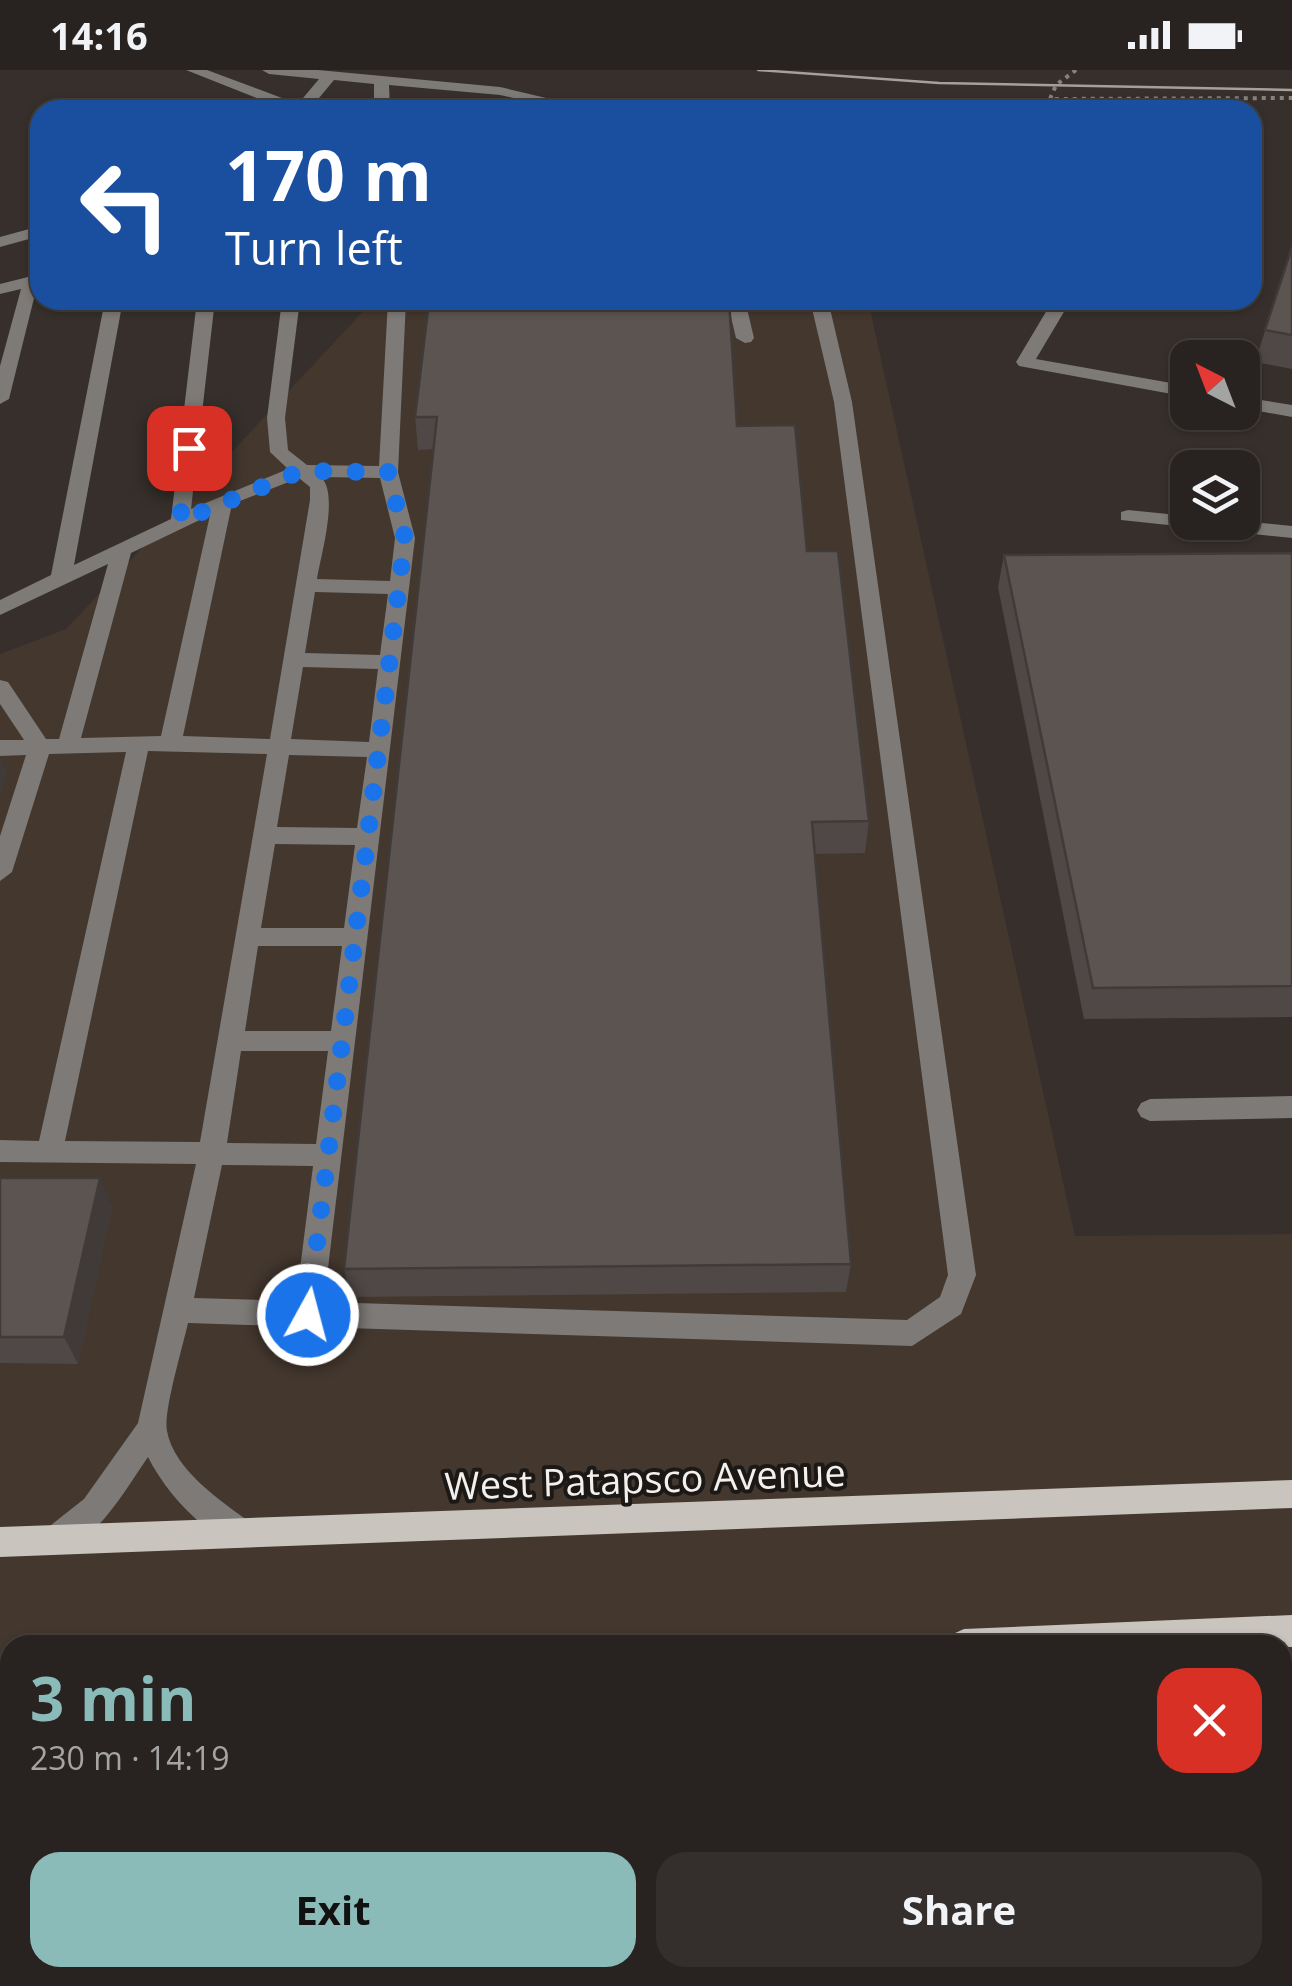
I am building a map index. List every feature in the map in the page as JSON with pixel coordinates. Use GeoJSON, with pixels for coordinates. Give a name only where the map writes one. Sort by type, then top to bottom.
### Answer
{"type":"FeatureCollection","features":[{"type":"Feature","properties":{"kind":"main road","name":"West Patapsco Avenue"},"geometry":{"type":"LineString","coordinates":[[0,1542],[1292,1494]]}},
{"type":"Feature","properties":{"kind":"main road"},"geometry":{"type":"LineString","coordinates":[[1198,1635],[1292,1631]]}},
{"type":"Feature","properties":{"kind":"lane"},"geometry":{"type":"LineString","coordinates":[[193,70],[274,100]]}},
{"type":"Feature","properties":{"kind":"lane"},"geometry":{"type":"LineString","coordinates":[[269,70],[467,87],[520,100]]}},
{"type":"Feature","properties":{"kind":"lane"},"geometry":{"type":"LineString","coordinates":[[309,100],[328,78]]}},
{"type":"Feature","properties":{"kind":"lane"},"geometry":{"type":"LineString","coordinates":[[381,80],[382,100]]}},
{"type":"Feature","properties":{"kind":"lane"},"geometry":{"type":"LineString","coordinates":[[466,100],[467,87]]}},
{"type":"Feature","properties":{"kind":"lane"},"geometry":{"type":"LineString","coordinates":[[0,242],[30,234]]}},
{"type":"Feature","properties":{"kind":"lane"},"geometry":{"type":"LineString","coordinates":[[0,289],[30,282]]}},
{"type":"Feature","properties":{"kind":"lane"},"geometry":{"type":"LineString","coordinates":[[0,399],[30,300]]}},
{"type":"Feature","properties":{"kind":"lane"},"geometry":{"type":"LineString","coordinates":[[62,578],[112,310]]}},
{"type":"Feature","properties":{"kind":"lane"},"geometry":{"type":"LineString","coordinates":[[180,521],[205,310]]}},
{"type":"Feature","properties":{"kind":"lane"},"geometry":{"type":"LineString","coordinates":[[57,1540],[95,1508],[151,1428],[212,1152],[320,500],[318,485],[279,452],[276,418],[290,310]]}},
{"type":"Feature","properties":{"kind":"lane"},"geometry":{"type":"LineString","coordinates":[[308,1315],[405,538],[388,472],[396,310]]}},
{"type":"Feature","properties":{"kind":"lane"},"geometry":{"type":"LineString","coordinates":[[738,310],[745,338]]}},
{"type":"Feature","properties":{"kind":"lane"},"geometry":{"type":"LineString","coordinates":[[177,1310],[912,1333],[951,1305],[962,1275],[960,1256],[843,402],[821,310]]}},
{"type":"Feature","properties":{"kind":"lane"},"geometry":{"type":"LineString","coordinates":[[1056,310],[1025,362],[1170,389]]}},
{"type":"Feature","properties":{"kind":"lane"},"geometry":{"type":"LineString","coordinates":[[1260,405],[1292,411]]}},
{"type":"Feature","properties":{"kind":"lane"},"geometry":{"type":"LineString","coordinates":[[0,608],[223,501],[301,471],[388,472]]}},
{"type":"Feature","properties":{"kind":"lane"},"geometry":{"type":"LineString","coordinates":[[170,743],[223,501]]}},
{"type":"Feature","properties":{"kind":"lane"},"geometry":{"type":"LineString","coordinates":[[1128,516],[1170,520]]}},
{"type":"Feature","properties":{"kind":"lane"},"geometry":{"type":"LineString","coordinates":[[1260,529],[1292,532]]}},
{"type":"Feature","properties":{"kind":"lane"},"geometry":{"type":"LineString","coordinates":[[68,746],[122,550]]}},
{"type":"Feature","properties":{"kind":"lane"},"geometry":{"type":"LineString","coordinates":[[306,585],[399,588]]}},
{"type":"Feature","properties":{"kind":"lane"},"geometry":{"type":"LineString","coordinates":[[293,660],[390,662]]}},
{"type":"Feature","properties":{"kind":"lane"},"geometry":{"type":"LineString","coordinates":[[0,688],[16,717],[40,747]]}},
{"type":"Feature","properties":{"kind":"lane"},"geometry":{"type":"LineString","coordinates":[[0,748],[170,743],[378,750]]}},
{"type":"Feature","properties":{"kind":"lane"},"geometry":{"type":"LineString","coordinates":[[50,1152],[139,744]]}},
{"type":"Feature","properties":{"kind":"lane"},"geometry":{"type":"LineString","coordinates":[[0,872],[40,747]]}},
{"type":"Feature","properties":{"kind":"lane"},"geometry":{"type":"LineString","coordinates":[[263,835],[368,837]]}},
{"type":"Feature","properties":{"kind":"lane"},"geometry":{"type":"LineString","coordinates":[[247,937],[356,937]]}},
{"type":"Feature","properties":{"kind":"lane"},"geometry":{"type":"LineString","coordinates":[[230,1041],[343,1041]]}},
{"type":"Feature","properties":{"kind":"lane"},"geometry":{"type":"LineString","coordinates":[[1150,1110],[1292,1107]]}},
{"type":"Feature","properties":{"kind":"lane"},"geometry":{"type":"LineString","coordinates":[[0,1151],[328,1155]]}},
{"type":"Feature","properties":{"kind":"lane"},"geometry":{"type":"LineString","coordinates":[[151,1428],[168,1470],[199,1502],[240,1533]]}},
{"type":"Feature","properties":{"kind":"path"},"geometry":{"type":"LineString","coordinates":[[1076,70],[1056,85],[1050,99],[1292,98]]}},
{"type":"Feature","properties":{"kind":"shaded area"},"geometry":{"type":"Polygon","coordinates":[[[364,310],[870,310],[1075,1236],[1292,1234],[1292,1635],[0,1635],[0,654],[66,629],[364,310]]]}},
{"type":"Feature","properties":{"kind":"building"},"geometry":{"type":"Polygon","coordinates":[[[1292,247],[1292,335],[1265,330],[1292,247]]]}},
{"type":"Feature","properties":{"kind":"building"},"geometry":{"type":"Polygon","coordinates":[[[428,310],[730,310],[737,426],[795,425],[807,551],[838,551],[869,821],[812,822],[851,1264],[344,1269],[437,417],[415,417],[428,310]]]}},
{"type":"Feature","properties":{"kind":"building"},"geometry":{"type":"Polygon","coordinates":[[[1292,553],[1292,986],[1093,988],[1004,555],[1292,553]]]}},
{"type":"Feature","properties":{"kind":"building"},"geometry":{"type":"Polygon","coordinates":[[[0,1178],[100,1178],[64,1337],[0,1337],[0,1178]]]}},
{"type":"Feature","properties":{"kind":"tram line"},"geometry":{"type":"LineString","coordinates":[[758,70],[939,83],[1292,90]]}},
{"type":"Feature","properties":{"kind":"route"},"geometry":{"type":"LineString","coordinates":[[189,448],[180,521],[301,471],[388,472],[405,538],[308,1315]]}}]}
